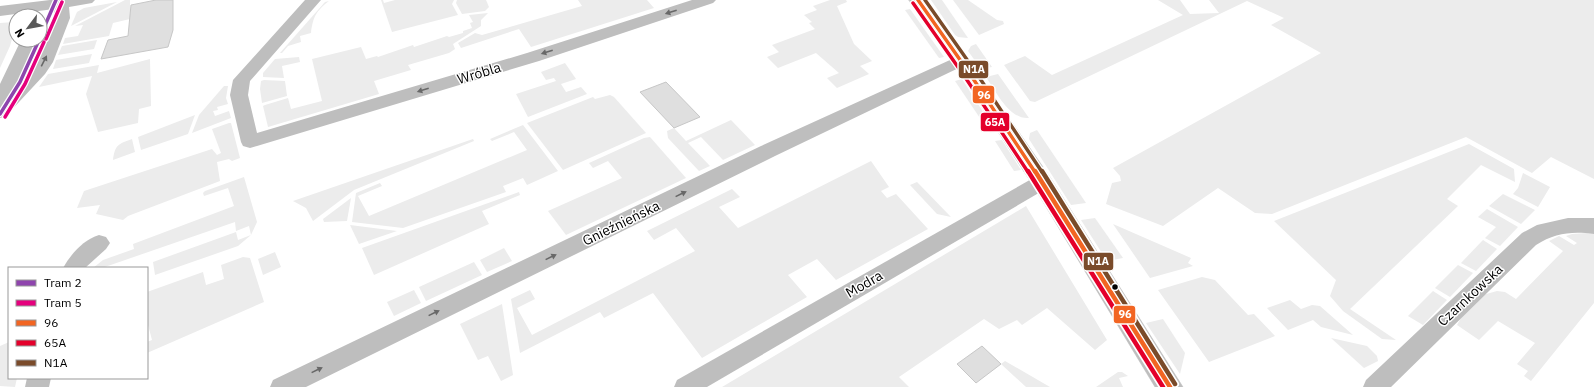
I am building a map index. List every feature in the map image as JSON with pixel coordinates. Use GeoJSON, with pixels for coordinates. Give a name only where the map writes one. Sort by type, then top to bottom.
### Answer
{"type":"FeatureCollection","features":[{"type":"Feature","properties":{"kind":"main road"},"geometry":{"type":"LineString","coordinates":[[918,0],[961,60],[1042,182],[1170,387]]}},
{"type":"Feature","properties":{"kind":"street"},"geometry":{"type":"LineString","coordinates":[[0,11],[87,0]]}},
{"type":"Feature","properties":{"kind":"street","name":"Wróbla"},"geometry":{"type":"LineString","coordinates":[[313,0],[242,80],[239,95],[250,142],[533,57],[708,0]]}},
{"type":"Feature","properties":{"kind":"street"},"geometry":{"type":"LineString","coordinates":[[0,112],[45,62],[62,18],[62,2]]}},
{"type":"Feature","properties":{"kind":"street"},"geometry":{"type":"LineString","coordinates":[[0,103],[25,48]]}},
{"type":"Feature","properties":{"kind":"street","name":"Gnieźnieńska"},"geometry":{"type":"LineString","coordinates":[[282,387],[961,60]]}},
{"type":"Feature","properties":{"kind":"street","name":"Modra"},"geometry":{"type":"LineString","coordinates":[[686,387],[1042,182]]}},
{"type":"Feature","properties":{"kind":"street","name":"Czarnkowska"},"geometry":{"type":"LineString","coordinates":[[1374,387],[1529,239],[1548,228],[1562,225],[1585,225]]}},
{"type":"Feature","properties":{"kind":"street"},"geometry":{"type":"LineString","coordinates":[[75,267],[78,262],[99,243]]}},
{"type":"Feature","properties":{"kind":"shaded area"},"geometry":{"type":"Polygon","coordinates":[[[125,0],[130,0],[130,19],[113,23],[109,36],[63,44],[65,38],[78,36],[83,25],[75,26],[125,0]]]}},
{"type":"Feature","properties":{"kind":"shaded area"},"geometry":{"type":"Polygon","coordinates":[[[381,0],[383,0],[384,3],[395,0],[454,0],[452,4],[458,15],[392,32],[381,0]]]}},
{"type":"Feature","properties":{"kind":"shaded area"},"geometry":{"type":"Polygon","coordinates":[[[457,0],[486,0],[489,7],[485,11],[462,14],[456,3],[457,0]]]}},
{"type":"Feature","properties":{"kind":"shaded area"},"geometry":{"type":"Polygon","coordinates":[[[578,0],[647,0],[654,8],[531,47],[519,29],[461,48],[458,43],[475,33],[482,35],[582,6],[578,0]]]}},
{"type":"Feature","properties":{"kind":"shaded area"},"geometry":{"type":"Polygon","coordinates":[[[830,0],[846,0],[847,2],[837,6],[854,44],[872,61],[860,66],[869,74],[837,88],[827,78],[839,73],[816,53],[778,68],[767,57],[779,52],[772,45],[815,29],[809,23],[812,22],[804,15],[817,10],[813,6],[830,0]]]}},
{"type":"Feature","properties":{"kind":"shaded area"},"geometry":{"type":"Polygon","coordinates":[[[931,0],[942,0],[968,38],[958,37],[955,35],[931,0]]]}},
{"type":"Feature","properties":{"kind":"shaded area"},"geometry":{"type":"Polygon","coordinates":[[[953,0],[968,0],[997,20],[1003,21],[1004,24],[979,35],[953,0]]]}},
{"type":"Feature","properties":{"kind":"shaded area"},"geometry":{"type":"Polygon","coordinates":[[[1158,0],[1180,0],[1190,14],[1219,13],[1209,0],[1594,0],[1594,179],[1551,157],[1532,173],[1466,137],[1272,214],[1255,213],[1218,188],[1163,226],[1106,204],[1112,183],[1121,181],[1120,176],[1113,168],[1321,53],[1271,25],[1284,18],[1247,1],[1035,102],[1030,101],[1004,65],[1025,56],[1052,75],[1183,15],[1158,0]]]}},
{"type":"Feature","properties":{"kind":"shaded area"},"geometry":{"type":"Polygon","coordinates":[[[329,1],[316,15],[311,33],[300,36],[301,42],[288,46],[282,53],[280,53],[325,2],[329,1]]]}},
{"type":"Feature","properties":{"kind":"shaded area"},"geometry":{"type":"Polygon","coordinates":[[[117,2],[71,26],[77,12],[84,8],[117,2]]]}},
{"type":"Feature","properties":{"kind":"shaded area"},"geometry":{"type":"Polygon","coordinates":[[[910,9],[944,57],[939,58],[905,10],[910,9]]]}},
{"type":"Feature","properties":{"kind":"shaded area"},"geometry":{"type":"Polygon","coordinates":[[[488,13],[481,20],[481,26],[453,44],[455,49],[449,53],[408,65],[411,70],[374,81],[379,94],[268,127],[263,106],[265,105],[288,98],[291,109],[322,101],[312,59],[361,47],[366,59],[378,57],[413,45],[414,47],[447,36],[449,37],[463,33],[463,31],[472,28],[470,23],[473,22],[469,15],[488,13]]]}},
{"type":"Feature","properties":{"kind":"shaded area"},"geometry":{"type":"Polygon","coordinates":[[[8,22],[9,48],[0,68],[0,23],[8,22]]]}},
{"type":"Feature","properties":{"kind":"shaded area"},"geometry":{"type":"Polygon","coordinates":[[[97,40],[94,49],[58,55],[62,46],[97,40]]]}},
{"type":"Feature","properties":{"kind":"shaded area"},"geometry":{"type":"Polygon","coordinates":[[[976,44],[992,67],[981,69],[968,51],[971,46],[976,44]]]}},
{"type":"Feature","properties":{"kind":"shaded area"},"geometry":{"type":"Polygon","coordinates":[[[92,54],[89,63],[53,69],[56,60],[92,54]]]}},
{"type":"Feature","properties":{"kind":"shaded area"},"geometry":{"type":"Polygon","coordinates":[[[299,57],[300,62],[282,66],[284,78],[263,77],[263,73],[275,59],[299,57]]]}},
{"type":"Feature","properties":{"kind":"shaded area"},"geometry":{"type":"Polygon","coordinates":[[[150,59],[151,106],[139,109],[138,123],[98,132],[86,94],[92,76],[39,87],[48,74],[99,65],[97,73],[150,59]]]}},
{"type":"Feature","properties":{"kind":"shaded area"},"geometry":{"type":"Polygon","coordinates":[[[565,63],[576,79],[561,84],[566,92],[581,87],[587,94],[528,117],[516,94],[556,81],[554,78],[546,80],[541,72],[565,63]]]}},
{"type":"Feature","properties":{"kind":"shaded area"},"geometry":{"type":"Polygon","coordinates":[[[998,74],[1029,118],[1022,117],[1009,110],[999,97],[986,77],[998,74]]]}},
{"type":"Feature","properties":{"kind":"shaded area"},"geometry":{"type":"Polygon","coordinates":[[[962,79],[996,132],[990,133],[955,81],[962,79]]]}},
{"type":"Feature","properties":{"kind":"shaded area"},"geometry":{"type":"Polygon","coordinates":[[[261,81],[285,81],[287,96],[262,103],[260,89],[261,81]]]}},
{"type":"Feature","properties":{"kind":"shaded area"},"geometry":{"type":"Polygon","coordinates":[[[224,86],[228,86],[226,98],[228,104],[217,107],[218,110],[213,111],[215,116],[229,111],[231,118],[192,133],[199,115],[224,86]]]}},
{"type":"Feature","properties":{"kind":"shaded area"},"geometry":{"type":"Polygon","coordinates":[[[610,95],[614,97],[646,133],[563,170],[527,123],[593,97],[595,99],[610,95]]]}},
{"type":"Feature","properties":{"kind":"shaded area"},"geometry":{"type":"Polygon","coordinates":[[[195,115],[188,134],[141,150],[138,137],[195,115]]]}},
{"type":"Feature","properties":{"kind":"shaded area"},"geometry":{"type":"Polygon","coordinates":[[[731,120],[755,145],[723,160],[701,137],[688,143],[710,166],[699,171],[668,138],[667,131],[674,128],[686,141],[731,120]]]}},
{"type":"Feature","properties":{"kind":"shaded area"},"geometry":{"type":"Polygon","coordinates":[[[231,123],[240,158],[232,161],[229,159],[217,162],[220,181],[128,216],[123,220],[96,214],[100,205],[77,208],[84,191],[212,149],[217,155],[221,153],[212,129],[231,123]]]}},
{"type":"Feature","properties":{"kind":"shaded area"},"geometry":{"type":"Polygon","coordinates":[[[523,125],[558,171],[527,185],[523,178],[503,186],[506,192],[403,228],[352,222],[356,193],[380,183],[382,186],[358,196],[369,216],[527,150],[514,132],[492,141],[490,139],[523,125]]]}},
{"type":"Feature","properties":{"kind":"shaded area"},"geometry":{"type":"Polygon","coordinates":[[[1037,130],[1086,203],[1071,205],[1029,139],[1030,133],[1037,130]]]}},
{"type":"Feature","properties":{"kind":"shaded area"},"geometry":{"type":"Polygon","coordinates":[[[650,137],[686,178],[566,235],[548,211],[622,178],[608,161],[593,168],[589,163],[644,138],[650,137]]]}},
{"type":"Feature","properties":{"kind":"shaded area"},"geometry":{"type":"Polygon","coordinates":[[[132,139],[135,152],[113,160],[116,148],[123,142],[132,139]]]}},
{"type":"Feature","properties":{"kind":"shaded area"},"geometry":{"type":"Polygon","coordinates":[[[473,139],[474,141],[354,190],[313,221],[306,208],[293,201],[473,139]]]}},
{"type":"Feature","properties":{"kind":"shaded area"},"geometry":{"type":"Polygon","coordinates":[[[1002,140],[1021,170],[1014,171],[995,141],[1002,140]]]}},
{"type":"Feature","properties":{"kind":"shaded area"},"geometry":{"type":"Polygon","coordinates":[[[1469,144],[1514,169],[1515,182],[1481,165],[1447,199],[1458,206],[1350,309],[1396,340],[1382,339],[1343,311],[1330,296],[1336,280],[1274,221],[1469,144]]]}},
{"type":"Feature","properties":{"kind":"shaded area"},"geometry":{"type":"Polygon","coordinates":[[[871,161],[889,187],[881,191],[887,198],[896,194],[928,229],[836,280],[817,259],[788,275],[807,297],[702,358],[653,293],[604,318],[600,312],[520,353],[511,299],[530,290],[535,299],[517,308],[532,335],[695,251],[676,228],[654,240],[647,231],[732,189],[740,197],[719,207],[738,228],[871,161]]]}},
{"type":"Feature","properties":{"kind":"shaded area"},"geometry":{"type":"Polygon","coordinates":[[[1523,173],[1550,187],[1538,207],[1513,194],[1518,188],[1523,173]]]}},
{"type":"Feature","properties":{"kind":"shaded area"},"geometry":{"type":"Polygon","coordinates":[[[244,177],[257,222],[251,235],[249,226],[236,231],[235,222],[105,267],[94,267],[103,260],[134,249],[133,244],[234,206],[228,188],[204,196],[203,193],[244,177]]]}},
{"type":"Feature","properties":{"kind":"shaded area"},"geometry":{"type":"Polygon","coordinates":[[[917,182],[951,217],[937,214],[910,185],[917,182]]]}},
{"type":"Feature","properties":{"kind":"shaded area"},"geometry":{"type":"Polygon","coordinates":[[[519,192],[520,195],[482,211],[489,224],[374,275],[362,248],[519,192]]]}},
{"type":"Feature","properties":{"kind":"shaded area"},"geometry":{"type":"Polygon","coordinates":[[[1503,194],[1535,210],[1521,224],[1489,206],[1503,194]]]}},
{"type":"Feature","properties":{"kind":"shaded area"},"geometry":{"type":"Polygon","coordinates":[[[351,198],[347,221],[324,222],[323,219],[351,198]]]}},
{"type":"Feature","properties":{"kind":"shaded area"},"geometry":{"type":"Polygon","coordinates":[[[1026,206],[1107,340],[1095,350],[1047,308],[1022,325],[1017,320],[999,329],[984,319],[899,377],[909,387],[722,387],[1026,206]]]}},
{"type":"Feature","properties":{"kind":"shaded area"},"geometry":{"type":"Polygon","coordinates":[[[1487,209],[1518,227],[1500,246],[1485,238],[1496,227],[1478,217],[1487,209]]]}},
{"type":"Feature","properties":{"kind":"shaded area"},"geometry":{"type":"Polygon","coordinates":[[[1095,218],[1123,258],[1107,261],[1081,220],[1095,218]]]}},
{"type":"Feature","properties":{"kind":"shaded area"},"geometry":{"type":"Polygon","coordinates":[[[1113,224],[1191,258],[1188,263],[1193,266],[1150,278],[1113,224]]]}},
{"type":"Feature","properties":{"kind":"shaded area"},"geometry":{"type":"Polygon","coordinates":[[[350,225],[397,231],[359,244],[350,225]]]}},
{"type":"Feature","properties":{"kind":"shaded area"},"geometry":{"type":"Polygon","coordinates":[[[236,232],[238,240],[251,235],[238,246],[155,275],[153,262],[236,232]]]}},
{"type":"Feature","properties":{"kind":"shaded area"},"geometry":{"type":"Polygon","coordinates":[[[1586,233],[1594,234],[1594,303],[1531,381],[1524,376],[1528,371],[1517,364],[1535,343],[1498,321],[1479,340],[1457,325],[1465,311],[1479,296],[1497,291],[1505,292],[1516,299],[1563,251],[1549,241],[1559,236],[1574,245],[1577,243],[1566,236],[1586,233]]]}},
{"type":"Feature","properties":{"kind":"shaded area"},"geometry":{"type":"Polygon","coordinates":[[[1483,240],[1497,249],[1476,271],[1461,263],[1483,240]]]}},
{"type":"Feature","properties":{"kind":"shaded area"},"geometry":{"type":"Polygon","coordinates":[[[504,248],[512,261],[487,272],[480,260],[504,248]]]}},
{"type":"Feature","properties":{"kind":"shaded area"},"geometry":{"type":"Polygon","coordinates":[[[275,252],[281,267],[263,275],[258,259],[275,252]]]}},
{"type":"Feature","properties":{"kind":"shaded area"},"geometry":{"type":"Polygon","coordinates":[[[243,257],[250,258],[264,302],[148,353],[148,342],[152,340],[148,325],[148,292],[203,272],[206,285],[224,279],[221,265],[243,257]]]}},
{"type":"Feature","properties":{"kind":"shaded area"},"geometry":{"type":"Polygon","coordinates":[[[474,262],[482,275],[426,301],[419,287],[474,262]]]}},
{"type":"Feature","properties":{"kind":"shaded area"},"geometry":{"type":"Polygon","coordinates":[[[1458,265],[1473,273],[1450,297],[1435,288],[1458,265]]]}},
{"type":"Feature","properties":{"kind":"shaded area"},"geometry":{"type":"Polygon","coordinates":[[[1202,277],[1215,280],[1248,315],[1254,314],[1275,336],[1209,362],[1158,290],[1202,277]]]}},
{"type":"Feature","properties":{"kind":"shaded area"},"geometry":{"type":"Polygon","coordinates":[[[414,290],[421,303],[394,316],[387,302],[414,290]]]}},
{"type":"Feature","properties":{"kind":"shaded area"},"geometry":{"type":"Polygon","coordinates":[[[1433,291],[1447,300],[1423,325],[1408,316],[1433,291]]]}},
{"type":"Feature","properties":{"kind":"shaded area"},"geometry":{"type":"Polygon","coordinates":[[[1290,300],[1301,309],[1312,305],[1320,306],[1353,335],[1321,327],[1313,320],[1288,330],[1267,308],[1290,300]]]}},
{"type":"Feature","properties":{"kind":"shaded area"},"geometry":{"type":"Polygon","coordinates":[[[502,304],[513,375],[501,381],[488,356],[478,360],[460,324],[502,304]]]}},
{"type":"Feature","properties":{"kind":"shaded area"},"geometry":{"type":"Polygon","coordinates":[[[1163,319],[1185,353],[1180,374],[1146,323],[1163,319]]]}},
{"type":"Feature","properties":{"kind":"shaded area"},"geometry":{"type":"Polygon","coordinates":[[[1331,338],[1367,346],[1377,356],[1378,361],[1364,368],[1331,338]]]}},
{"type":"Feature","properties":{"kind":"shaded area"},"geometry":{"type":"Polygon","coordinates":[[[8,342],[8,379],[17,379],[15,387],[0,386],[0,346],[8,342]]]}},
{"type":"Feature","properties":{"kind":"shaded area"},"geometry":{"type":"Polygon","coordinates":[[[1005,361],[1050,387],[1026,387],[1001,364],[1005,361]]]}},
{"type":"Feature","properties":{"kind":"shaded area"},"geometry":{"type":"Polygon","coordinates":[[[1118,372],[1122,372],[1128,376],[1119,378],[1123,387],[1096,387],[1118,372]]]}},
{"type":"Feature","properties":{"kind":"building"},"geometry":{"type":"Polygon","coordinates":[[[156,0],[173,0],[173,30],[168,47],[101,59],[108,40],[128,36],[131,5],[156,0]]]}},
{"type":"Feature","properties":{"kind":"building"},"geometry":{"type":"Polygon","coordinates":[[[666,82],[700,117],[674,128],[640,92],[666,82]]]}},
{"type":"Feature","properties":{"kind":"building"},"geometry":{"type":"Polygon","coordinates":[[[982,346],[1001,364],[976,383],[957,364],[982,346]]]}},
{"type":"Feature","properties":{"kind":"tram line","name":"2"},"geometry":{"type":"LineString","coordinates":[[48,18],[56,0]]}},
{"type":"Feature","properties":{"kind":"tram line","name":"5"},"geometry":{"type":"LineString","coordinates":[[48,34],[62,2]]}},
{"type":"Feature","properties":{"kind":"tram line","name":"2"},"geometry":{"type":"LineString","coordinates":[[0,114],[20,82],[35,48]]}},
{"type":"Feature","properties":{"kind":"tram line","name":"5"},"geometry":{"type":"LineString","coordinates":[[5,117],[25,84],[41,48]]}},
{"type":"Feature","properties":{"kind":"transit line","name":"96"},"geometry":{"type":"LineString","coordinates":[[918,0],[970,74],[1042,182],[1170,387]]}},
{"type":"Feature","properties":{"kind":"transit line","name":"N1A"},"geometry":{"type":"LineString","coordinates":[[925,0],[975,71],[1047,179],[1175,384]]}},
{"type":"Feature","properties":{"kind":"transit line","name":"65A"},"geometry":{"type":"LineString","coordinates":[[913,3],[965,77],[1037,185],[1163,387]]}}]}
